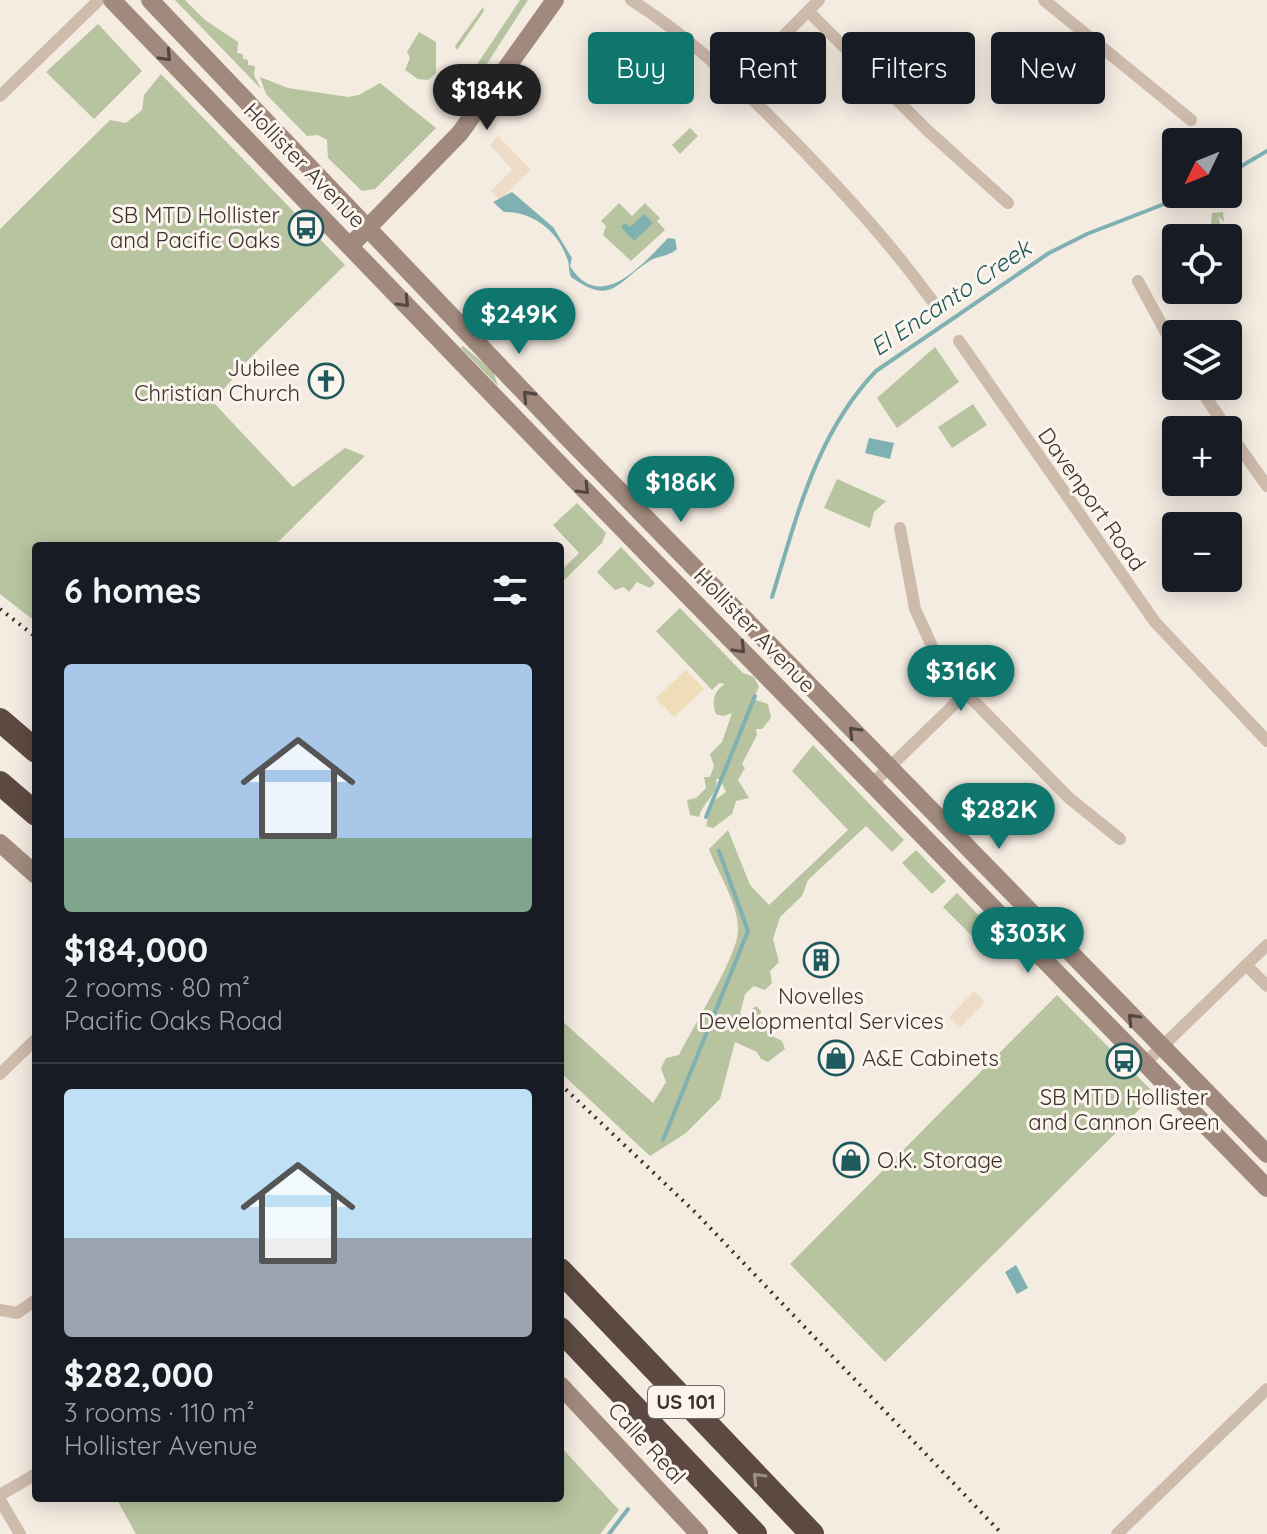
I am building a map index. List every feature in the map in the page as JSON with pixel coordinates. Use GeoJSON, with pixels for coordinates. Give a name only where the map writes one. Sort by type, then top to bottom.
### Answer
{"type":"FeatureCollection","features":[{"type":"Feature","properties":{"kind":"highway"},"geometry":{"type":"LineString","coordinates":[[0,720],[32,748]]}},
{"type":"Feature","properties":{"kind":"highway"},"geometry":{"type":"LineString","coordinates":[[0,783],[32,811]]}},
{"type":"Feature","properties":{"kind":"highway","name":"US 101"},"geometry":{"type":"LineString","coordinates":[[564,1274],[812,1534]]}},
{"type":"Feature","properties":{"kind":"highway","name":"US 101"},"geometry":{"type":"LineString","coordinates":[[564,1333],[755,1534]]}},
{"type":"Feature","properties":{"kind":"main road","name":"Hollister Avenue"},"geometry":{"type":"LineString","coordinates":[[112,0],[1267,1188]]}},
{"type":"Feature","properties":{"kind":"main road","name":"Hollister Avenue"},"geometry":{"type":"LineString","coordinates":[[150,0],[370,226],[555,424],[1267,1154]]}},
{"type":"Feature","properties":{"kind":"main road"},"geometry":{"type":"LineString","coordinates":[[350,246],[460,133],[555,0]]}},
{"type":"Feature","properties":{"kind":"main road"},"geometry":{"type":"LineString","coordinates":[[0,843],[32,871]]}},
{"type":"Feature","properties":{"kind":"main road","name":"Calle Real"},"geometry":{"type":"LineString","coordinates":[[564,1389],[699,1534]]}},
{"type":"Feature","properties":{"kind":"street"},"geometry":{"type":"LineString","coordinates":[[0,96],[99,0]]}},
{"type":"Feature","properties":{"kind":"street"},"geometry":{"type":"LineString","coordinates":[[631,0],[689,40],[710,59]]}},
{"type":"Feature","properties":{"kind":"street"},"geometry":{"type":"LineString","coordinates":[[789,32],[819,0]]}},
{"type":"Feature","properties":{"kind":"street"},"geometry":{"type":"LineString","coordinates":[[1044,0],[1191,120]]}},
{"type":"Feature","properties":{"kind":"street"},"geometry":{"type":"LineString","coordinates":[[809,12],[927,130],[1008,203]]}},
{"type":"Feature","properties":{"kind":"street"},"geometry":{"type":"LineString","coordinates":[[757,104],[875,225],[933,302]]}},
{"type":"Feature","properties":{"kind":"street"},"geometry":{"type":"LineString","coordinates":[[1138,281],[1162,325]]}},
{"type":"Feature","properties":{"kind":"street","name":"Davenport Road"},"geometry":{"type":"LineString","coordinates":[[959,341],[1155,622],[1267,741]]}},
{"type":"Feature","properties":{"kind":"street"},"geometry":{"type":"LineString","coordinates":[[1242,450],[1267,486]]}},
{"type":"Feature","properties":{"kind":"street"},"geometry":{"type":"LineString","coordinates":[[900,528],[906,574],[921,625],[937,657],[966,693],[1069,798],[1120,839]]}},
{"type":"Feature","properties":{"kind":"street"},"geometry":{"type":"LineString","coordinates":[[872,784],[966,693]]}},
{"type":"Feature","properties":{"kind":"street"},"geometry":{"type":"LineString","coordinates":[[1144,1064],[1267,945]]}},
{"type":"Feature","properties":{"kind":"street"},"geometry":{"type":"LineString","coordinates":[[1246,965],[1267,986]]}},
{"type":"Feature","properties":{"kind":"street"},"geometry":{"type":"LineString","coordinates":[[0,1074],[32,1043]]}},
{"type":"Feature","properties":{"kind":"street"},"geometry":{"type":"LineString","coordinates":[[2,1311],[17,1313],[32,1303]]}},
{"type":"Feature","properties":{"kind":"street"},"geometry":{"type":"LineString","coordinates":[[1117,1534],[1267,1389]]}},
{"type":"Feature","properties":{"kind":"street"},"geometry":{"type":"LineString","coordinates":[[20,1534],[0,1497],[32,1477]]}},
{"type":"Feature","properties":{"kind":"green space"},"geometry":{"type":"Polygon","coordinates":[[[175,0],[185,0],[205,20],[238,42],[237,53],[243,54],[248,65],[255,66],[254,75],[261,89],[175,0]]]}},
{"type":"Feature","properties":{"kind":"green space"},"geometry":{"type":"Polygon","coordinates":[[[520,0],[528,0],[481,73],[452,109],[441,103],[441,95],[454,99],[520,0]]]}},
{"type":"Feature","properties":{"kind":"green space"},"geometry":{"type":"Polygon","coordinates":[[[483,7],[484,11],[457,50],[455,46],[483,7]]]}},
{"type":"Feature","properties":{"kind":"green space"},"geometry":{"type":"Polygon","coordinates":[[[98,24],[142,71],[94,119],[46,72],[98,24]]]}},
{"type":"Feature","properties":{"kind":"green space"},"geometry":{"type":"Polygon","coordinates":[[[419,32],[436,42],[436,73],[428,80],[418,79],[405,70],[410,58],[407,52],[419,32]]]}},
{"type":"Feature","properties":{"kind":"green space"},"geometry":{"type":"Polygon","coordinates":[[[161,74],[345,265],[249,359],[213,402],[293,487],[345,448],[365,456],[278,542],[32,542],[32,619],[0,594],[0,229],[110,120],[126,123],[142,110],[144,95],[161,74]]]}},
{"type":"Feature","properties":{"kind":"green space"},"geometry":{"type":"Polygon","coordinates":[[[260,77],[288,88],[348,97],[359,95],[380,83],[436,128],[375,189],[362,191],[328,158],[327,140],[318,135],[307,136],[266,94],[260,77]]]}},
{"type":"Feature","properties":{"kind":"green space"},"geometry":{"type":"Polygon","coordinates":[[[690,128],[698,136],[680,154],[672,145],[690,128]]]}},
{"type":"Feature","properties":{"kind":"green space"},"geometry":{"type":"Polygon","coordinates":[[[619,203],[632,216],[645,203],[660,218],[657,221],[665,230],[631,261],[603,235],[606,226],[601,221],[619,203]]]}},
{"type":"Feature","properties":{"kind":"green space"},"geometry":{"type":"Polygon","coordinates":[[[1223,212],[1224,222],[1218,216],[1220,224],[1211,224],[1212,213],[1223,212]]]}},
{"type":"Feature","properties":{"kind":"green space"},"geometry":{"type":"Polygon","coordinates":[[[463,346],[493,371],[498,386],[461,348],[463,346]]]}},
{"type":"Feature","properties":{"kind":"green space"},"geometry":{"type":"Polygon","coordinates":[[[935,347],[959,382],[897,428],[877,398],[935,347]]]}},
{"type":"Feature","properties":{"kind":"green space"},"geometry":{"type":"Polygon","coordinates":[[[973,404],[987,425],[952,448],[938,427],[973,404]]]}},
{"type":"Feature","properties":{"kind":"green space"},"geometry":{"type":"Polygon","coordinates":[[[837,479],[886,501],[874,512],[870,528],[824,508],[837,479]]]}},
{"type":"Feature","properties":{"kind":"green space"},"geometry":{"type":"Polygon","coordinates":[[[577,503],[606,533],[602,543],[564,580],[564,568],[579,553],[553,525],[577,503]]]}},
{"type":"Feature","properties":{"kind":"green space"},"geometry":{"type":"Polygon","coordinates":[[[621,547],[655,583],[650,588],[637,582],[629,592],[624,587],[615,590],[597,572],[621,547]]]}},
{"type":"Feature","properties":{"kind":"green space"},"geometry":{"type":"Polygon","coordinates":[[[680,608],[743,673],[754,677],[759,687],[753,699],[768,704],[771,718],[762,729],[756,729],[757,735],[742,764],[745,768],[738,780],[749,798],[736,801],[732,814],[713,828],[706,826],[711,803],[726,792],[720,779],[716,779],[715,789],[699,817],[690,815],[687,800],[696,798],[706,788],[704,777],[710,777],[714,766],[710,754],[722,742],[732,713],[723,716],[716,714],[714,709],[716,693],[725,684],[719,683],[712,690],[656,631],[680,608]]]}},
{"type":"Feature","properties":{"kind":"green space"},"geometry":{"type":"Polygon","coordinates":[[[813,745],[904,840],[892,852],[866,826],[808,880],[802,896],[780,917],[773,939],[779,962],[770,971],[772,983],[765,990],[754,986],[745,994],[740,1014],[746,1019],[751,1018],[750,1011],[756,1006],[761,1011],[760,1018],[772,1024],[774,1037],[782,1041],[785,1049],[768,1062],[761,1059],[757,1052],[735,1042],[720,1099],[686,1133],[650,1156],[564,1076],[564,1023],[653,1103],[666,1082],[661,1068],[666,1058],[679,1055],[736,943],[735,910],[709,849],[728,830],[750,885],[769,905],[848,830],[792,771],[813,745]]]}},
{"type":"Feature","properties":{"kind":"green space"},"geometry":{"type":"Polygon","coordinates":[[[916,850],[946,881],[932,894],[902,863],[916,850]]]}},
{"type":"Feature","properties":{"kind":"green space"},"geometry":{"type":"Polygon","coordinates":[[[957,893],[999,936],[985,949],[943,907],[957,893]]]}},
{"type":"Feature","properties":{"kind":"green space"},"geometry":{"type":"Polygon","coordinates":[[[1057,995],[1155,1094],[885,1362],[790,1264],[1057,995]]]}},
{"type":"Feature","properties":{"kind":"green space"},"geometry":{"type":"Polygon","coordinates":[[[564,1450],[619,1510],[600,1534],[136,1534],[118,1502],[564,1502],[564,1450]]]}},
{"type":"Feature","properties":{"kind":"sand"},"geometry":{"type":"Polygon","coordinates":[[[686,670],[704,689],[674,717],[656,698],[686,670]]]}},
{"type":"Feature","properties":{"kind":"shaded area"},"geometry":{"type":"Polygon","coordinates":[[[498,136],[531,170],[500,200],[491,191],[512,170],[490,145],[498,136]]]}},
{"type":"Feature","properties":{"kind":"shaded area"},"geometry":{"type":"Polygon","coordinates":[[[974,991],[985,1002],[959,1028],[949,1017],[974,991]]]}},
{"type":"Feature","properties":{"kind":"water"},"geometry":{"type":"Polygon","coordinates":[[[512,192],[553,227],[572,258],[570,266],[582,280],[594,286],[608,286],[621,280],[668,238],[675,239],[677,249],[648,262],[613,288],[596,290],[571,277],[563,248],[543,225],[525,215],[504,212],[493,202],[512,192]]]}},
{"type":"Feature","properties":{"kind":"water"},"geometry":{"type":"Polygon","coordinates":[[[644,214],[653,223],[634,241],[621,227],[625,223],[630,227],[644,214]]]}},
{"type":"Feature","properties":{"kind":"water"},"geometry":{"type":"Polygon","coordinates":[[[869,438],[894,443],[890,459],[865,453],[869,438]]]}},
{"type":"Feature","properties":{"kind":"water"},"geometry":{"type":"Polygon","coordinates":[[[1016,1265],[1028,1288],[1017,1294],[1005,1272],[1016,1265]]]}},
{"type":"Feature","properties":{"kind":"waterway","name":"El Encanto Creek"},"geometry":{"type":"LineString","coordinates":[[1242,166],[1267,151]]}},
{"type":"Feature","properties":{"kind":"waterway","name":"El Encanto Creek"},"geometry":{"type":"LineString","coordinates":[[772,597],[800,507],[823,449],[855,395],[876,371],[1049,253],[1087,234],[1162,205]]}},
{"type":"Feature","properties":{"kind":"waterway","name":"El Encanto Creek"},"geometry":{"type":"LineString","coordinates":[[706,817],[755,696]]}},
{"type":"Feature","properties":{"kind":"waterway","name":"El Encanto Creek"},"geometry":{"type":"LineString","coordinates":[[663,1140],[748,931],[719,851]]}},
{"type":"Feature","properties":{"kind":"waterway","name":"El Encanto Creek"},"geometry":{"type":"LineString","coordinates":[[609,1534],[628,1509]]}},
{"type":"Feature","properties":{"kind":"railway"},"geometry":{"type":"LineString","coordinates":[[0,609],[32,634]]}},
{"type":"Feature","properties":{"kind":"railway"},"geometry":{"type":"LineString","coordinates":[[564,1088],[695,1212],[1002,1534]]}},
{"type":"Feature","properties":{"kind":"place","name":"SB MTD Hollister and Pacific Oaks"},"geometry":{"type":"Point","coordinates":[306,228]}},
{"type":"Feature","properties":{"kind":"place","name":"Jubilee Christian Church"},"geometry":{"type":"Point","coordinates":[326,381]}},
{"type":"Feature","properties":{"kind":"place","name":"Novelles Developmental Services"},"geometry":{"type":"Point","coordinates":[821,960]}},
{"type":"Feature","properties":{"kind":"place","name":"A&E Cabinets"},"geometry":{"type":"Point","coordinates":[836,1058]}},
{"type":"Feature","properties":{"kind":"place","name":"SB MTD Hollister and Cannon Green"},"geometry":{"type":"Point","coordinates":[1124,1061]}},
{"type":"Feature","properties":{"kind":"place","name":"O.K. Storage"},"geometry":{"type":"Point","coordinates":[851,1160]}}]}
